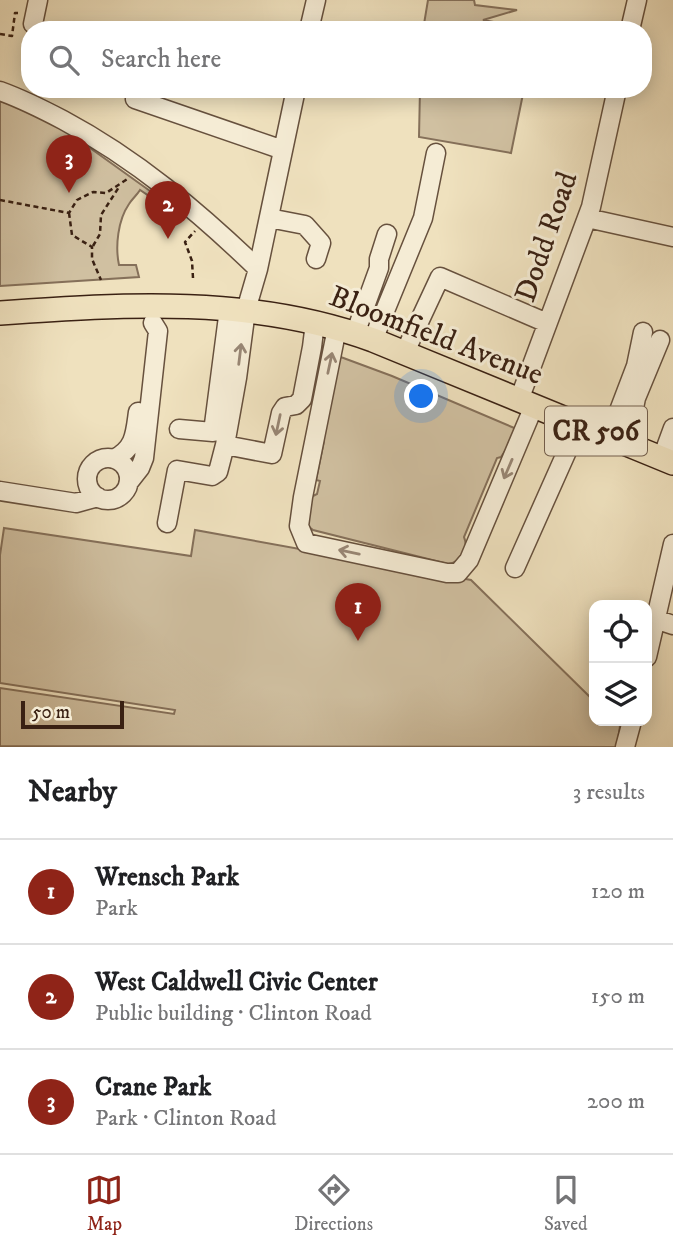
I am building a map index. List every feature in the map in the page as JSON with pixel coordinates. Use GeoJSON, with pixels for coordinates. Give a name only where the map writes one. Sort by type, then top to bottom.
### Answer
{"type":"FeatureCollection","features":[{"type":"Feature","properties":{"kind":"main road","name":"Bloomfield Avenue"},"geometry":{"type":"LineString","coordinates":[[0,313],[89,306],[154,314],[238,309],[277,314],[345,331],[405,352],[667,461]]}},
{"type":"Feature","properties":{"kind":"street"},"geometry":{"type":"LineString","coordinates":[[311,21],[316,0]]}},
{"type":"Feature","properties":{"kind":"street"},"geometry":{"type":"LineString","coordinates":[[632,21],[637,0]]}},
{"type":"Feature","properties":{"kind":"street"},"geometry":{"type":"LineString","coordinates":[[0,91],[33,104],[80,129],[142,169],[170,190],[258,269]]}},
{"type":"Feature","properties":{"kind":"street"},"geometry":{"type":"LineString","coordinates":[[179,429],[213,432],[238,309],[258,269],[294,98]]}},
{"type":"Feature","properties":{"kind":"street","name":"Dodd Road"},"geometry":{"type":"LineString","coordinates":[[345,331],[303,497],[299,526],[306,543],[447,573],[458,573],[469,559],[527,403],[547,323],[591,207],[615,98]]}},
{"type":"Feature","properties":{"kind":"street"},"geometry":{"type":"LineString","coordinates":[[135,99],[283,150]]}},
{"type":"Feature","properties":{"kind":"street"},"geometry":{"type":"LineString","coordinates":[[225,445],[272,454],[281,413],[285,407],[296,405],[302,399],[313,347],[345,331],[423,218],[436,153]]}},
{"type":"Feature","properties":{"kind":"street"},"geometry":{"type":"LineString","coordinates":[[269,218],[305,225],[321,243],[316,259]]}},
{"type":"Feature","properties":{"kind":"street"},"geometry":{"type":"LineString","coordinates":[[587,218],[673,237]]}},
{"type":"Feature","properties":{"kind":"street"},"geometry":{"type":"LineString","coordinates":[[345,331],[379,268],[387,234]]}},
{"type":"Feature","properties":{"kind":"street"},"geometry":{"type":"LineString","coordinates":[[405,352],[440,277],[547,323]]}},
{"type":"Feature","properties":{"kind":"street"},"geometry":{"type":"LineString","coordinates":[[167,523],[177,470],[212,476],[218,472],[237,378],[238,309]]}},
{"type":"Feature","properties":{"kind":"street"},"geometry":{"type":"LineString","coordinates":[[114,459],[127,451],[133,439],[148,330],[154,314]]}},
{"type":"Feature","properties":{"kind":"street"},"geometry":{"type":"LineString","coordinates":[[129,482],[144,458],[158,331],[154,314]]}},
{"type":"Feature","properties":{"kind":"street"},"geometry":{"type":"LineString","coordinates":[[616,440],[643,332]]}},
{"type":"Feature","properties":{"kind":"street"},"geometry":{"type":"LineString","coordinates":[[616,440],[633,413],[636,398],[660,340]]}},
{"type":"Feature","properties":{"kind":"street"},"geometry":{"type":"LineString","coordinates":[[515,568],[568,449],[574,422]]}},
{"type":"Feature","properties":{"kind":"street"},"geometry":{"type":"LineString","coordinates":[[667,461],[673,428]]}},
{"type":"Feature","properties":{"kind":"street"},"geometry":{"type":"LineString","coordinates":[[114,459],[127,468],[129,482],[118,498],[104,500],[92,493],[88,473],[96,461],[114,459]]}},
{"type":"Feature","properties":{"kind":"street"},"geometry":{"type":"LineString","coordinates":[[0,491],[76,503],[97,497]]}},
{"type":"Feature","properties":{"kind":"street"},"geometry":{"type":"LineString","coordinates":[[652,636],[673,544]]}},
{"type":"Feature","properties":{"kind":"street"},"geometry":{"type":"LineString","coordinates":[[656,619],[673,625]]}},
{"type":"Feature","properties":{"kind":"street"},"geometry":{"type":"LineString","coordinates":[[625,747],[631,726]]}},
{"type":"Feature","properties":{"kind":"path"},"geometry":{"type":"LineString","coordinates":[[0,34],[12,36],[15,13],[36,13]]}},
{"type":"Feature","properties":{"kind":"path"},"geometry":{"type":"LineString","coordinates":[[92,247],[72,235],[69,213],[76,200],[93,192],[106,193],[142,169]]}},
{"type":"Feature","properties":{"kind":"path"},"geometry":{"type":"LineString","coordinates":[[101,280],[92,259],[92,247],[100,234],[101,215],[121,184]]}},
{"type":"Feature","properties":{"kind":"path"},"geometry":{"type":"LineString","coordinates":[[0,200],[69,213]]}},
{"type":"Feature","properties":{"kind":"path"},"geometry":{"type":"LineString","coordinates":[[194,278],[186,242],[199,226]]}},
{"type":"Feature","properties":{"kind":"shaded area"},"geometry":{"type":"Polygon","coordinates":[[[428,0],[474,0],[475,5],[517,10],[483,20],[488,21],[424,21],[428,0]]]}},
{"type":"Feature","properties":{"kind":"shaded area"},"geometry":{"type":"Polygon","coordinates":[[[420,98],[522,98],[511,153],[419,137],[420,98]]]}},
{"type":"Feature","properties":{"kind":"shaded area"},"geometry":{"type":"Polygon","coordinates":[[[0,101],[44,115],[157,196],[155,200],[140,190],[125,210],[120,225],[119,265],[136,265],[139,277],[0,286],[0,101]]]}},
{"type":"Feature","properties":{"kind":"shaded area"},"geometry":{"type":"Polygon","coordinates":[[[338,356],[519,430],[501,457],[497,458],[464,537],[465,550],[457,561],[448,564],[313,530],[308,526],[306,509],[309,498],[317,494],[320,481],[316,480],[324,441],[318,438],[338,356]]]}},
{"type":"Feature","properties":{"kind":"shaded area"},"geometry":{"type":"Polygon","coordinates":[[[4,528],[191,556],[195,530],[471,580],[589,696],[589,726],[620,726],[617,747],[0,746],[0,688],[174,714],[175,710],[0,683],[0,555],[4,528]]]}},
{"type":"Feature","properties":{"kind":"place","name":"Crane Park"},"geometry":{"type":"Point","coordinates":[69,193]}},
{"type":"Feature","properties":{"kind":"place","name":"West Caldwell Civic Center"},"geometry":{"type":"Point","coordinates":[168,239]}},
{"type":"Feature","properties":{"kind":"place","name":"Wrensch Park"},"geometry":{"type":"Point","coordinates":[358,641]}}]}
